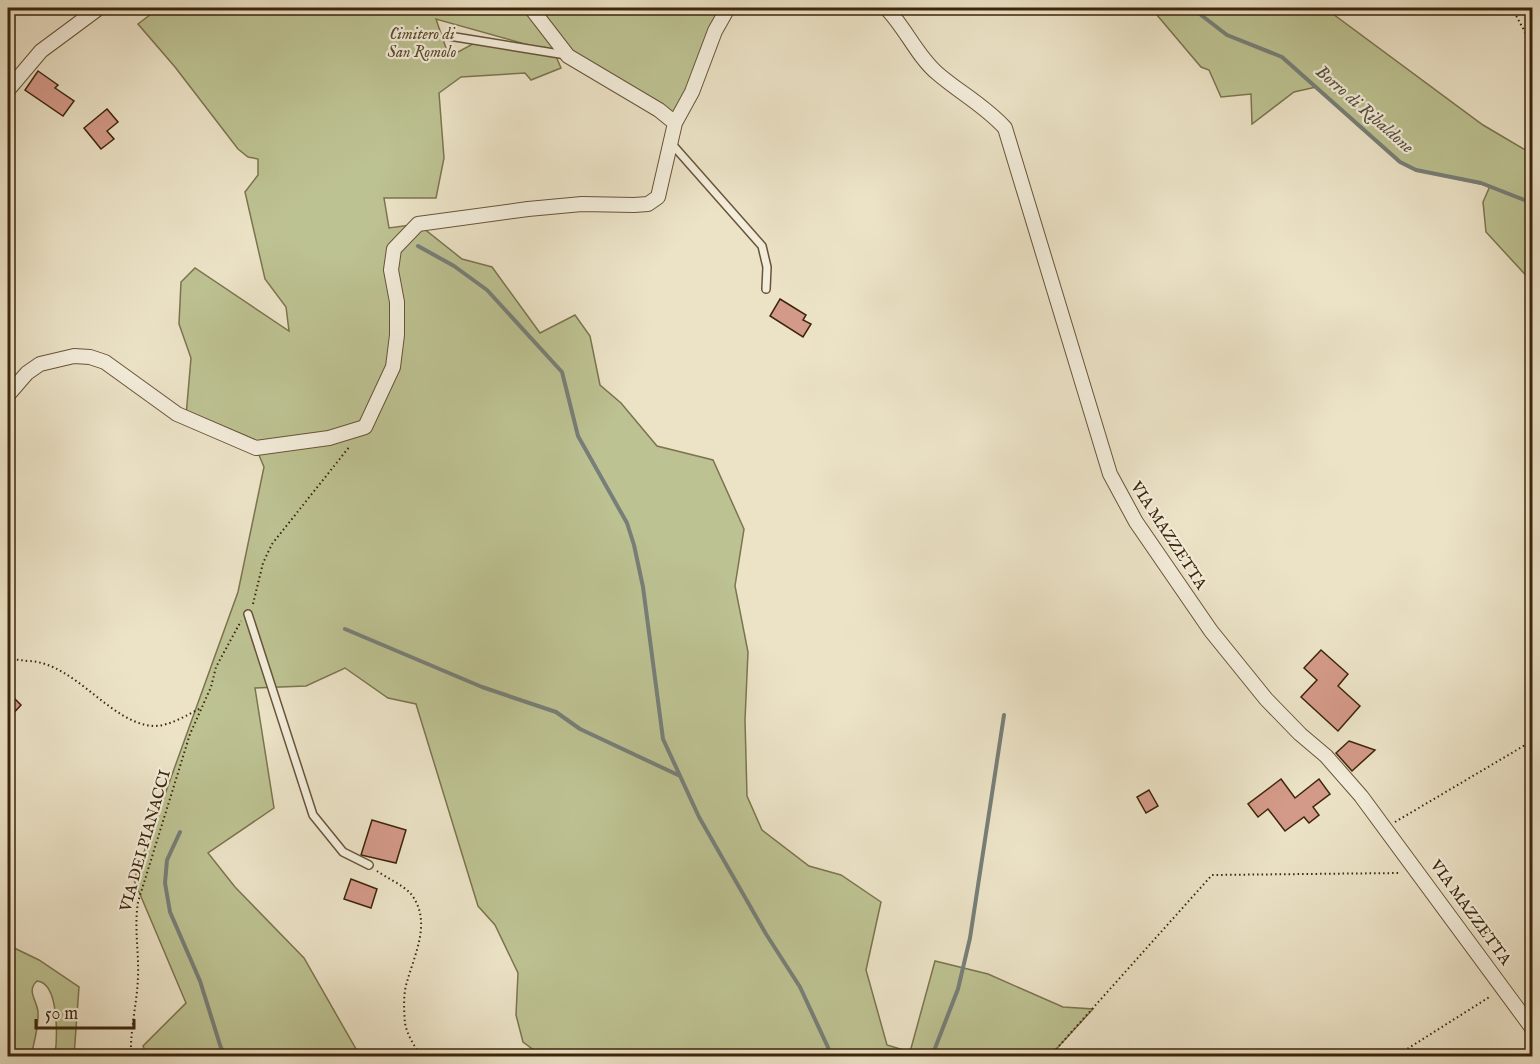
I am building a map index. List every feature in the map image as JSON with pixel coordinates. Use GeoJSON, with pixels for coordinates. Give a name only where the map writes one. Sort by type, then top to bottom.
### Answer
{"type":"FeatureCollection","features":[{"type":"Feature","properties":{"kind":"street"},"geometry":{"type":"LineString","coordinates":[[8,90],[40,51],[99,8]]}},
{"type":"Feature","properties":{"kind":"street"},"geometry":{"type":"LineString","coordinates":[[531,8],[568,56],[659,110],[675,123]]}},
{"type":"Feature","properties":{"kind":"street"},"geometry":{"type":"LineString","coordinates":[[8,395],[27,373],[40,364],[74,356],[90,357],[105,362],[177,414],[256,448],[329,438],[366,427],[393,367],[398,335],[397,302],[391,270],[394,249],[418,224],[528,208],[582,204],[648,204],[658,197],[675,123],[692,92],[715,31],[728,8]]}},
{"type":"Feature","properties":{"kind":"street","name":"VIA MAZZETTA"},"geometry":{"type":"LineString","coordinates":[[886,8],[899,20],[935,72],[987,108],[1005,128],[1110,474],[1136,522],[1210,631],[1266,699],[1299,734],[1326,756],[1385,828],[1533,1028]]}},
{"type":"Feature","properties":{"kind":"lane"},"geometry":{"type":"LineString","coordinates":[[449,36],[480,40],[531,52],[568,56]]}},
{"type":"Feature","properties":{"kind":"lane"},"geometry":{"type":"LineString","coordinates":[[671,143],[762,246],[767,267],[766,289]]}},
{"type":"Feature","properties":{"kind":"lane"},"geometry":{"type":"LineString","coordinates":[[248,614],[313,815],[343,852],[369,865]]}},
{"type":"Feature","properties":{"kind":"path"},"geometry":{"type":"LineString","coordinates":[[1512,8],[1533,45]]}},
{"type":"Feature","properties":{"kind":"path","name":"VIA DEI PIANACCI"},"geometry":{"type":"LineString","coordinates":[[131,1056],[130,1038],[138,976],[135,924],[138,902],[158,833],[202,708],[231,636],[236,626],[248,614],[256,598],[263,563],[272,544],[351,445]]}},
{"type":"Feature","properties":{"kind":"path"},"geometry":{"type":"LineString","coordinates":[[8,661],[14,658],[43,661],[131,720],[154,726],[171,723],[202,708]]}},
{"type":"Feature","properties":{"kind":"path"},"geometry":{"type":"LineString","coordinates":[[1385,828],[1533,741]]}},
{"type":"Feature","properties":{"kind":"path"},"geometry":{"type":"LineString","coordinates":[[369,865],[409,892],[420,909],[421,933],[415,962],[406,984],[405,1025],[422,1056]]}},
{"type":"Feature","properties":{"kind":"path"},"geometry":{"type":"LineString","coordinates":[[1050,1056],[1212,875],[1419,872]]}},
{"type":"Feature","properties":{"kind":"path"},"geometry":{"type":"LineString","coordinates":[[1396,1056],[1504,988]]}},
{"type":"Feature","properties":{"kind":"green space","name":"Cimitero di San Romolo"},"geometry":{"type":"Polygon","coordinates":[[[159,8],[728,8],[675,123],[568,56],[436,19],[449,57],[480,40],[555,54],[561,68],[531,80],[525,73],[461,77],[439,93],[444,158],[436,198],[384,198],[389,228],[418,224],[462,259],[492,267],[540,333],[575,315],[590,336],[600,385],[621,403],[657,446],[713,460],[744,529],[735,586],[748,652],[745,720],[747,796],[762,830],[809,866],[841,875],[881,902],[866,970],[887,1045],[910,1052],[935,961],[988,974],[1063,1007],[1093,1009],[1050,1056],[542,1056],[523,1042],[516,1015],[518,973],[495,925],[478,906],[416,704],[388,698],[345,668],[306,686],[255,688],[274,808],[208,853],[235,887],[304,958],[360,1056],[147,1056],[143,1046],[186,1003],[134,880],[238,592],[264,467],[256,448],[186,416],[191,358],[179,324],[181,282],[195,268],[289,331],[286,307],[265,279],[245,192],[258,175],[258,159],[248,157],[238,149],[175,67],[138,24],[159,8]]]}},
{"type":"Feature","properties":{"kind":"green space"},"geometry":{"type":"Polygon","coordinates":[[[1151,8],[1328,8],[1483,125],[1532,154],[1532,282],[1486,232],[1483,202],[1490,186],[1416,170],[1400,162],[1316,87],[1294,92],[1252,124],[1251,94],[1221,97],[1209,70],[1201,67],[1151,8]]]}},
{"type":"Feature","properties":{"kind":"green space"},"geometry":{"type":"Polygon","coordinates":[[[8,945],[39,960],[79,987],[74,1056],[55,1056],[56,1026],[53,1001],[50,991],[44,984],[37,981],[32,988],[38,1012],[38,1023],[31,1056],[8,1056],[8,945]]]}},
{"type":"Feature","properties":{"kind":"building"},"geometry":{"type":"Polygon","coordinates":[[[38,71],[58,85],[55,88],[74,101],[63,116],[25,90],[38,71]]]}},
{"type":"Feature","properties":{"kind":"building"},"geometry":{"type":"Polygon","coordinates":[[[107,109],[118,122],[107,131],[114,139],[101,149],[84,128],[107,109]]]}},
{"type":"Feature","properties":{"kind":"building"},"geometry":{"type":"Polygon","coordinates":[[[780,299],[806,315],[803,320],[811,324],[803,337],[770,316],[780,299]]]}},
{"type":"Feature","properties":{"kind":"building"},"geometry":{"type":"Polygon","coordinates":[[[1321,650],[1348,674],[1338,686],[1360,706],[1338,731],[1301,697],[1317,680],[1304,668],[1321,650]]]}},
{"type":"Feature","properties":{"kind":"building"},"geometry":{"type":"Polygon","coordinates":[[[8,692],[21,705],[8,719],[8,692]]]}},
{"type":"Feature","properties":{"kind":"building"},"geometry":{"type":"Polygon","coordinates":[[[1349,741],[1375,750],[1352,771],[1336,753],[1349,741]]]}},
{"type":"Feature","properties":{"kind":"building"},"geometry":{"type":"Polygon","coordinates":[[[1281,779],[1295,798],[1319,779],[1330,794],[1313,807],[1319,815],[1309,823],[1304,817],[1285,831],[1268,809],[1258,817],[1248,804],[1281,779]]]}},
{"type":"Feature","properties":{"kind":"building"},"geometry":{"type":"Polygon","coordinates":[[[1149,790],[1158,806],[1146,813],[1137,797],[1149,790]]]}},
{"type":"Feature","properties":{"kind":"building"},"geometry":{"type":"Polygon","coordinates":[[[372,820],[406,830],[396,863],[361,855],[372,820]]]}},
{"type":"Feature","properties":{"kind":"building"},"geometry":{"type":"Polygon","coordinates":[[[351,879],[377,889],[371,908],[344,899],[351,879]]]}},
{"type":"Feature","properties":{"kind":"waterway","name":"Borro di Ribaldone"},"geometry":{"type":"LineString","coordinates":[[1192,8],[1227,35],[1282,57],[1400,162],[1416,170],[1481,183],[1532,203]]}},
{"type":"Feature","properties":{"kind":"waterway"},"geometry":{"type":"LineString","coordinates":[[418,246],[454,266],[487,290],[562,372],[578,436],[627,523],[634,545],[643,587],[663,739],[699,817],[766,934],[800,987],[832,1056]]}},
{"type":"Feature","properties":{"kind":"waterway"},"geometry":{"type":"LineString","coordinates":[[345,629],[482,687],[556,712],[580,729],[678,775]]}},
{"type":"Feature","properties":{"kind":"waterway"},"geometry":{"type":"LineString","coordinates":[[932,1056],[958,989],[970,938],[1004,715]]}},
{"type":"Feature","properties":{"kind":"waterway"},"geometry":{"type":"LineString","coordinates":[[180,832],[167,860],[165,883],[170,912],[200,981],[221,1048],[228,1056]]}}]}
